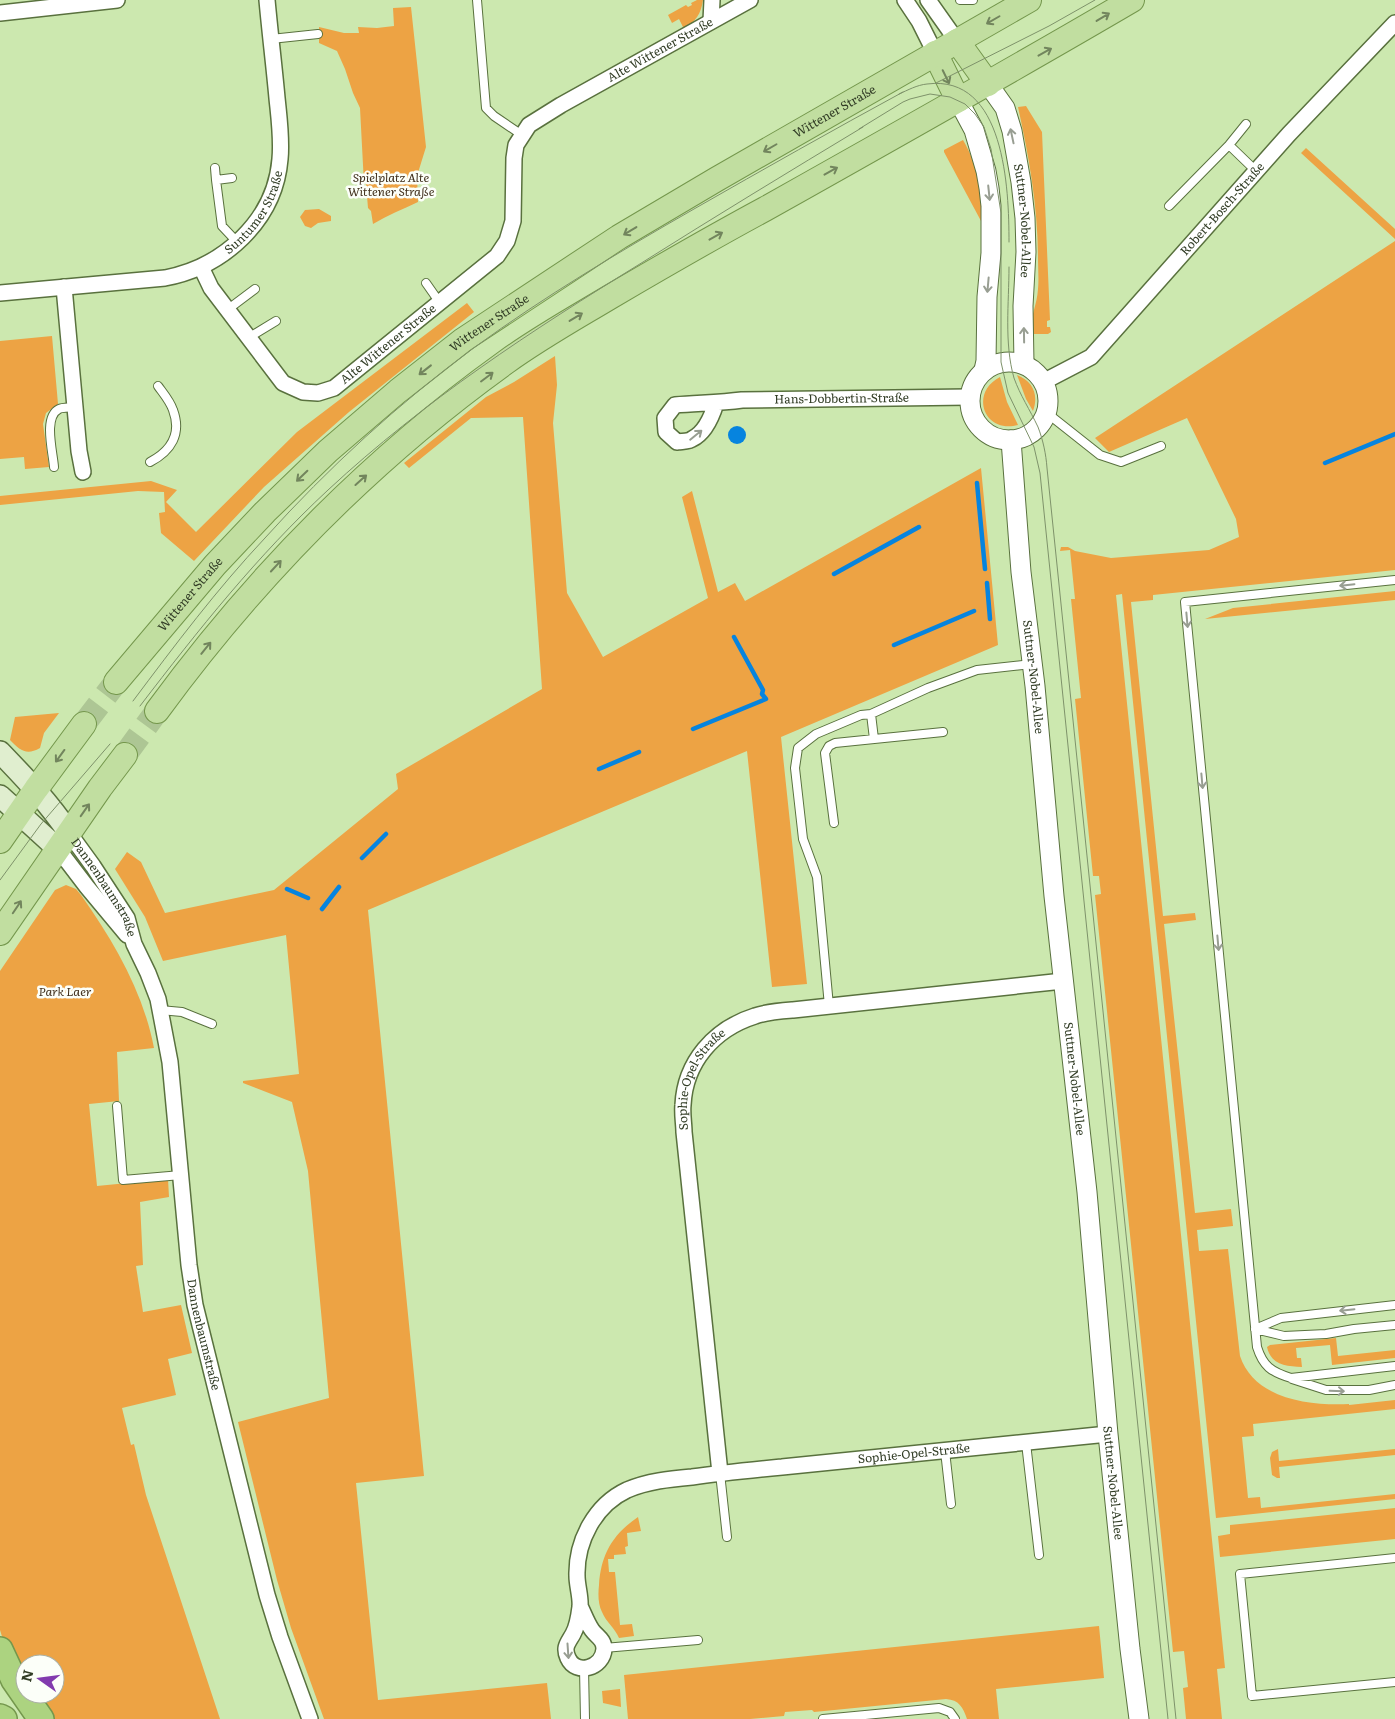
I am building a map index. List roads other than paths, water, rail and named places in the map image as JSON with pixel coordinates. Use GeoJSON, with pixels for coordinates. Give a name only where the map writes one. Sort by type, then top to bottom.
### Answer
{"type":"FeatureCollection","features":[{"type":"Feature","properties":{"kind":"highway"},"geometry":{"type":"LineString","coordinates":[[0,1650],[14,1680],[40,1719]]}},
{"type":"Feature","properties":{"kind":"highway"},"geometry":{"type":"LineString","coordinates":[[0,1717],[4,1719]]}},
{"type":"Feature","properties":{"kind":"main road","name":"Wittener Straße"},"geometry":{"type":"LineString","coordinates":[[116,682],[215,565],[265,512],[328,451],[398,391],[463,340],[619,237],[1028,0]]}},
{"type":"Feature","properties":{"kind":"main road"},"geometry":{"type":"LineString","coordinates":[[157,711],[250,594],[302,538],[344,496],[397,448],[474,386],[514,357],[585,312],[703,242],[988,84],[1132,0]]}},
{"type":"Feature","properties":{"kind":"main road"},"geometry":{"type":"LineString","coordinates":[[957,41],[988,84]]}},
{"type":"Feature","properties":{"kind":"main road"},"geometry":{"type":"LineString","coordinates":[[935,54],[958,100]]}},
{"type":"Feature","properties":{"kind":"main road"},"geometry":{"type":"LineString","coordinates":[[0,842],[84,724]]}},
{"type":"Feature","properties":{"kind":"main road"},"geometry":{"type":"LineString","coordinates":[[0,752],[36,789],[53,810],[64,841]]}},
{"type":"Feature","properties":{"kind":"main road"},"geometry":{"type":"LineString","coordinates":[[0,933],[126,755]]}},
{"type":"Feature","properties":{"kind":"main road"},"geometry":{"type":"LineString","coordinates":[[0,796],[19,814],[64,841]]}},
{"type":"Feature","properties":{"kind":"street"},"geometry":{"type":"LineString","coordinates":[[0,13],[74,2],[117,0]]}},
{"type":"Feature","properties":{"kind":"street","name":"Suntumer Straße"},"geometry":{"type":"LineString","coordinates":[[0,293],[181,275],[218,258],[249,232],[263,211],[276,180],[280,159],[280,131],[267,0]]}},
{"type":"Feature","properties":{"kind":"street"},"geometry":{"type":"LineString","coordinates":[[711,22],[712,0]]}},
{"type":"Feature","properties":{"kind":"street","name":"Alte Wittener Straße"},"geometry":{"type":"LineString","coordinates":[[201,267],[211,288],[283,383],[303,392],[318,393],[334,388],[497,256],[507,241],[513,221],[516,145],[529,125],[540,117],[750,0]]}},
{"type":"Feature","properties":{"kind":"street"},"geometry":{"type":"LineString","coordinates":[[905,0],[919,21],[935,54]]}},
{"type":"Feature","properties":{"kind":"street"},"geometry":{"type":"LineString","coordinates":[[928,0],[957,41]]}},
{"type":"Feature","properties":{"kind":"street","name":"Robert-Bosch-Straße"},"geometry":{"type":"LineString","coordinates":[[1044,382],[1091,358],[1288,134],[1395,23]]}},
{"type":"Feature","properties":{"kind":"street","name":"Suttner-Nobel-Allee"},"geometry":{"type":"LineString","coordinates":[[988,84],[1005,108],[1012,131],[1021,182],[1026,252],[1024,364]]}},
{"type":"Feature","properties":{"kind":"street"},"geometry":{"type":"LineString","coordinates":[[958,100],[974,130],[979,146],[986,171],[991,206],[991,253],[986,297],[986,355],[984,370]]}},
{"type":"Feature","properties":{"kind":"street"},"geometry":{"type":"LineString","coordinates":[[64,286],[79,451],[84,472]]}},
{"type":"Feature","properties":{"kind":"street"},"geometry":{"type":"LineString","coordinates":[[1006,361],[1024,364],[1044,382],[1048,402],[1046,415],[1038,428],[1028,435],[1011,440],[995,438],[978,426],[973,418],[969,397],[974,382],[984,370],[998,363],[1006,361]]}},
{"type":"Feature","properties":{"kind":"street","name":"Hans-Dobbertin-Straße"},"geometry":{"type":"LineString","coordinates":[[716,403],[751,400],[969,397]]}},
{"type":"Feature","properties":{"kind":"street","name":"Suttner-Nobel-Allee"},"geometry":{"type":"LineString","coordinates":[[1011,440],[1021,572],[1093,1253],[1108,1434],[1139,1719]]}},
{"type":"Feature","properties":{"kind":"street","name":"Dannenbaumstraße"},"geometry":{"type":"LineString","coordinates":[[64,841],[93,866],[127,918],[134,944],[148,973],[160,1010],[170,1062],[192,1288],[267,1595],[310,1719]]}},
{"type":"Feature","properties":{"kind":"street","name":"Sophie-Opel-Straße"},"geometry":{"type":"LineString","coordinates":[[720,1473],[684,1132],[683,1104],[690,1073],[705,1047],[728,1027],[756,1015],[1063,982]]}},
{"type":"Feature","properties":{"kind":"street","name":"Sophie-Opel-Straße"},"geometry":{"type":"LineString","coordinates":[[584,1668],[575,1666],[568,1661],[566,1652],[567,1641],[574,1633],[580,1606],[577,1576],[579,1551],[586,1531],[596,1516],[608,1502],[625,1491],[644,1484],[720,1473],[1108,1434]]}},
{"type":"Feature","properties":{"kind":"street","name":"Sophie-Opel-Straße"},"geometry":{"type":"LineString","coordinates":[[580,1606],[593,1632],[601,1638],[604,1648]]}},
{"type":"Feature","properties":{"kind":"street"},"geometry":{"type":"LineString","coordinates":[[584,1668],[595,1666],[602,1658],[604,1648]]}},
{"type":"Feature","properties":{"kind":"lane"},"geometry":{"type":"LineString","coordinates":[[477,0],[476,40],[481,101],[494,116],[522,135]]}},
{"type":"Feature","properties":{"kind":"lane"},"geometry":{"type":"LineString","coordinates":[[960,0],[972,0]]}},
{"type":"Feature","properties":{"kind":"lane"},"geometry":{"type":"LineString","coordinates":[[271,39],[318,34]]}},
{"type":"Feature","properties":{"kind":"lane"},"geometry":{"type":"LineString","coordinates":[[1169,206],[1229,145],[1246,124]]}},
{"type":"Feature","properties":{"kind":"lane"},"geometry":{"type":"LineString","coordinates":[[1229,145],[1256,171]]}},
{"type":"Feature","properties":{"kind":"lane"},"geometry":{"type":"LineString","coordinates":[[215,168],[222,226],[238,243]]}},
{"type":"Feature","properties":{"kind":"lane"},"geometry":{"type":"LineString","coordinates":[[216,180],[232,178]]}},
{"type":"Feature","properties":{"kind":"lane"},"geometry":{"type":"LineString","coordinates":[[426,282],[440,303]]}},
{"type":"Feature","properties":{"kind":"lane"},"geometry":{"type":"LineString","coordinates":[[228,310],[255,289]]}},
{"type":"Feature","properties":{"kind":"lane"},"geometry":{"type":"LineString","coordinates":[[248,338],[276,321]]}},
{"type":"Feature","properties":{"kind":"lane"},"geometry":{"type":"LineString","coordinates":[[150,462],[162,456],[176,435],[173,408],[158,386]]}},
{"type":"Feature","properties":{"kind":"lane"},"geometry":{"type":"LineString","coordinates":[[54,467],[49,424],[51,416],[59,408],[75,407]]}},
{"type":"Feature","properties":{"kind":"lane"},"geometry":{"type":"LineString","coordinates":[[1046,415],[1052,417],[1100,455],[1121,462],[1161,446]]}},
{"type":"Feature","properties":{"kind":"lane"},"geometry":{"type":"LineString","coordinates":[[1395,580],[1185,602],[1255,1329],[1260,1359],[1268,1368],[1278,1374],[1326,1390],[1369,1390],[1395,1385]]}},
{"type":"Feature","properties":{"kind":"lane"},"geometry":{"type":"LineString","coordinates":[[829,1006],[817,877],[803,839],[795,768],[798,748],[816,734],[861,715],[871,714],[928,688],[977,670],[1032,664]]}},
{"type":"Feature","properties":{"kind":"lane"},"geometry":{"type":"LineString","coordinates":[[871,714],[874,739]]}},
{"type":"Feature","properties":{"kind":"lane"},"geometry":{"type":"LineString","coordinates":[[834,823],[825,753],[828,746],[835,743],[943,732]]}},
{"type":"Feature","properties":{"kind":"lane"},"geometry":{"type":"LineString","coordinates":[[160,1010],[182,1012],[212,1024]]}},
{"type":"Feature","properties":{"kind":"lane"},"geometry":{"type":"LineString","coordinates":[[117,1106],[123,1180],[181,1175]]}},
{"type":"Feature","properties":{"kind":"lane"},"geometry":{"type":"LineString","coordinates":[[1255,1329],[1281,1318],[1395,1305]]}},
{"type":"Feature","properties":{"kind":"lane"},"geometry":{"type":"LineString","coordinates":[[1255,1329],[1284,1336],[1326,1334],[1395,1325]]}},
{"type":"Feature","properties":{"kind":"lane"},"geometry":{"type":"LineString","coordinates":[[1290,1378],[1395,1366]]}},
{"type":"Feature","properties":{"kind":"lane"},"geometry":{"type":"LineString","coordinates":[[1026,1443],[1038,1555]]}},
{"type":"Feature","properties":{"kind":"lane"},"geometry":{"type":"LineString","coordinates":[[944,1451],[951,1504]]}},
{"type":"Feature","properties":{"kind":"lane"},"geometry":{"type":"LineString","coordinates":[[720,1473],[728,1538]]}},
{"type":"Feature","properties":{"kind":"lane"},"geometry":{"type":"LineString","coordinates":[[1395,1558],[1240,1574],[1252,1696],[1395,1682]]}},
{"type":"Feature","properties":{"kind":"lane"},"geometry":{"type":"LineString","coordinates":[[574,1633],[583,1630],[593,1632]]}},
{"type":"Feature","properties":{"kind":"lane"},"geometry":{"type":"LineString","coordinates":[[604,1648],[698,1640]]}},
{"type":"Feature","properties":{"kind":"lane"},"geometry":{"type":"LineString","coordinates":[[584,1668],[585,1719]]}},
{"type":"Feature","properties":{"kind":"lane"},"geometry":{"type":"LineString","coordinates":[[823,1719],[933,1708],[950,1712],[956,1719]]}},
{"type":"Feature","properties":{"kind":"water"},"geometry":{"type":"Polygon","coordinates":[[[737,426],[745,431],[746,435],[741,443],[737,444],[729,439],[728,435],[733,427],[737,426]]]}},
{"type":"Feature","properties":{"kind":"waterway"},"geometry":{"type":"LineString","coordinates":[[1325,463],[1395,434]]}},
{"type":"Feature","properties":{"kind":"waterway"},"geometry":{"type":"LineString","coordinates":[[977,483],[985,569]]}},
{"type":"Feature","properties":{"kind":"waterway"},"geometry":{"type":"LineString","coordinates":[[834,574],[919,527]]}},
{"type":"Feature","properties":{"kind":"waterway"},"geometry":{"type":"LineString","coordinates":[[987,583],[990,619]]}},
{"type":"Feature","properties":{"kind":"waterway"},"geometry":{"type":"LineString","coordinates":[[894,645],[974,611]]}},
{"type":"Feature","properties":{"kind":"waterway"},"geometry":{"type":"LineString","coordinates":[[693,729],[766,699],[734,637]]}},
{"type":"Feature","properties":{"kind":"waterway"},"geometry":{"type":"LineString","coordinates":[[599,769],[639,752]]}},
{"type":"Feature","properties":{"kind":"waterway"},"geometry":{"type":"LineString","coordinates":[[362,858],[386,834]]}},
{"type":"Feature","properties":{"kind":"waterway"},"geometry":{"type":"LineString","coordinates":[[322,909],[339,887]]}},
{"type":"Feature","properties":{"kind":"waterway"},"geometry":{"type":"LineString","coordinates":[[287,889],[308,898]]}},
{"type":"Feature","properties":{"kind":"tunnel"},"geometry":{"type":"LineString","coordinates":[[84,724],[116,682]]}},
{"type":"Feature","properties":{"kind":"tunnel"},"geometry":{"type":"LineString","coordinates":[[125,755],[157,711]]}},
{"type":"Feature","properties":{"kind":"tram line"},"geometry":{"type":"LineString","coordinates":[[936,83],[1049,26],[1095,0]]}},
{"type":"Feature","properties":{"kind":"tram line"},"geometry":{"type":"LineString","coordinates":[[899,94],[927,84],[953,86],[973,97],[987,116],[997,139],[1004,166],[1009,242]]}},
{"type":"Feature","properties":{"kind":"tram line"},"geometry":{"type":"LineString","coordinates":[[133,701],[213,597],[289,512],[365,437],[447,368],[528,310],[610,258],[746,179],[903,92]]}},
{"type":"Feature","properties":{"kind":"tram line"},"geometry":{"type":"LineString","coordinates":[[859,129],[910,99],[930,94],[950,97],[965,104],[975,114],[984,127],[991,149],[1001,213],[1001,362],[1008,393],[1034,447],[1040,473],[1168,1719]]}},
{"type":"Feature","properties":{"kind":"tram line"},"geometry":{"type":"LineString","coordinates":[[140,706],[229,594],[277,541],[328,490],[402,426],[480,368],[560,314],[863,127]]}},
{"type":"Feature","properties":{"kind":"tram line"},"geometry":{"type":"LineString","coordinates":[[1009,267],[1008,337],[1011,365],[1016,384],[1038,427],[1047,463],[1176,1719]]}},
{"type":"Feature","properties":{"kind":"tram line"},"geometry":{"type":"LineString","coordinates":[[0,880],[41,824],[110,744]]}},
{"type":"Feature","properties":{"kind":"park label","name":"Spielplatz Alte Wittener Straße"},"geometry":{"type":"Point","coordinates":[391,185]}},
{"type":"Feature","properties":{"kind":"park label","name":"Park Laer"},"geometry":{"type":"Point","coordinates":[65,992]}}]}
